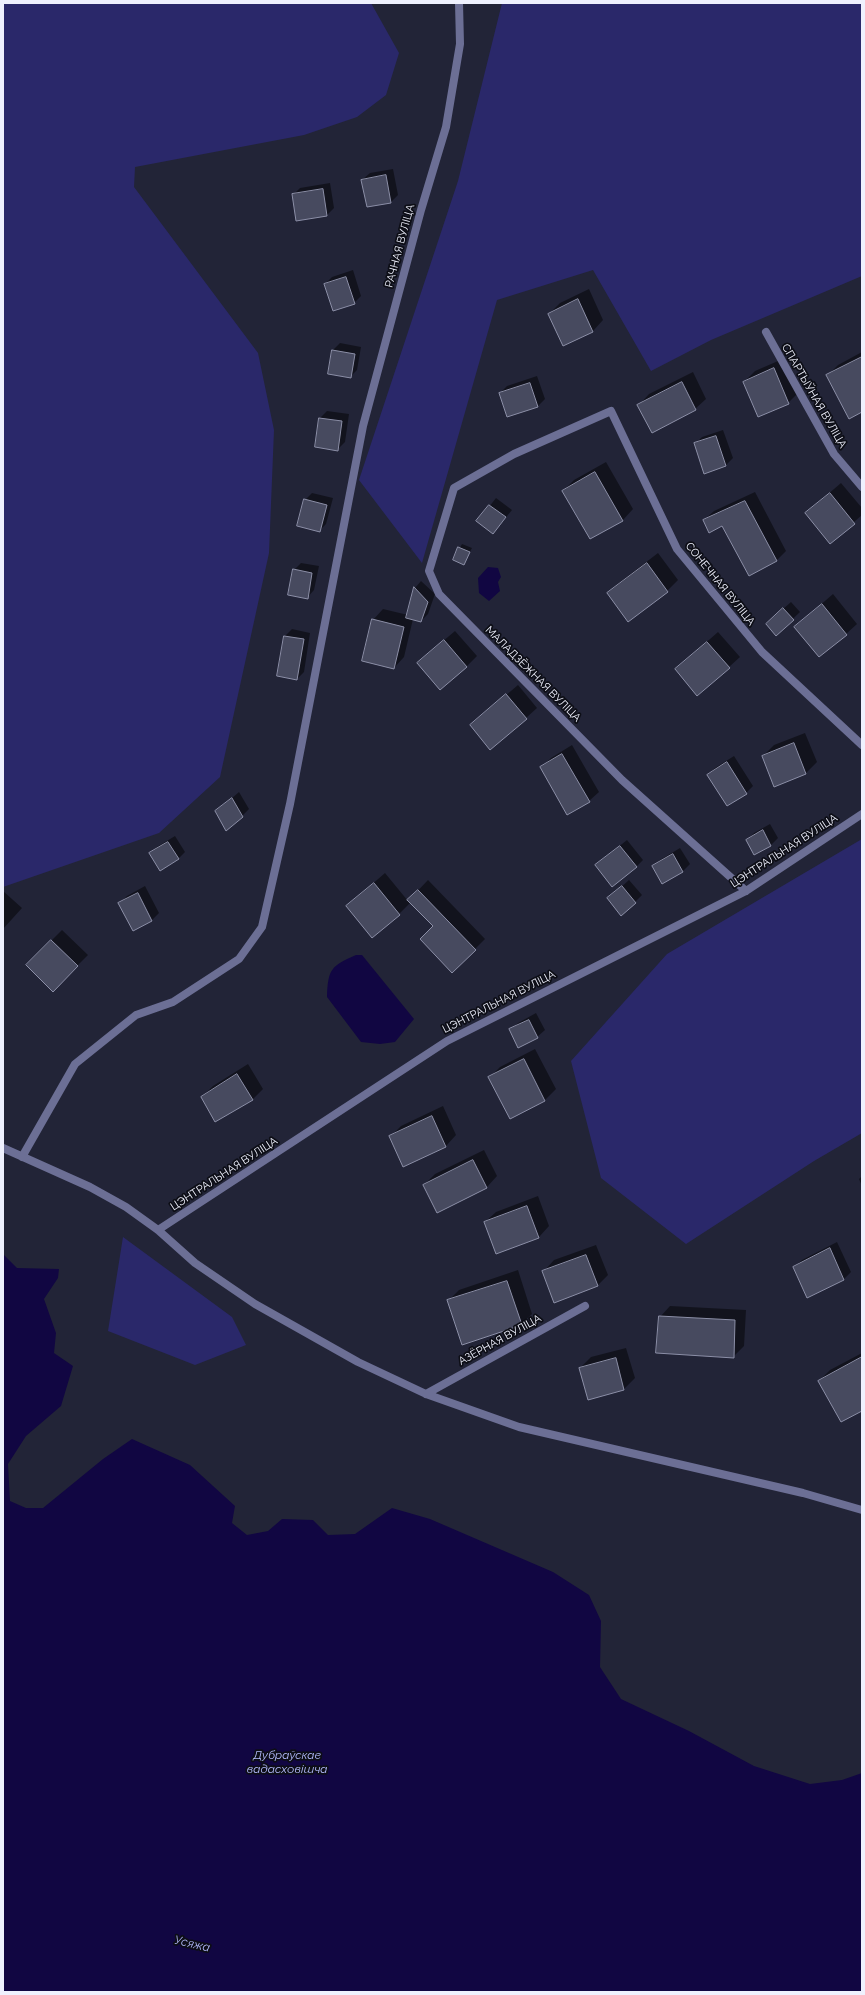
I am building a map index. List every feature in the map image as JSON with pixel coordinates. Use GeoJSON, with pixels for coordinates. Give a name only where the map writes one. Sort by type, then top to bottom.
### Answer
{"type":"FeatureCollection","features":[{"type":"Feature","properties":{"kind":"street","name":"РАЧНАЯ ВУЛІЦА"},"geometry":{"type":"LineString","coordinates":[[22,1157],[75,1064],[136,1015],[173,1002],[239,959],[262,927],[290,804],[348,494],[367,411],[421,210],[446,127],[460,44],[459,3]]}},
{"type":"Feature","properties":{"kind":"street","name":"СПАРТЫЎНАЯ ВУЛІЦА"},"geometry":{"type":"LineString","coordinates":[[766,332],[834,454],[862,487]]}},
{"type":"Feature","properties":{"kind":"street","name":"СОНЕЧНАЯ ВУЛІЦА"},"geometry":{"type":"LineString","coordinates":[[514,454],[611,411],[677,549],[762,652],[862,745]]}},
{"type":"Feature","properties":{"kind":"street","name":"МАЛАДЗЁЖНАЯ ВУЛІЦА"},"geometry":{"type":"LineString","coordinates":[[514,454],[454,488],[429,571],[439,594],[622,780],[746,891]]}},
{"type":"Feature","properties":{"kind":"street","name":"ЦЭНТРАЛЬНАЯ ВУЛІЦА"},"geometry":{"type":"LineString","coordinates":[[158,1230],[447,1041],[746,891],[862,814]]}},
{"type":"Feature","properties":{"kind":"street"},"geometry":{"type":"LineString","coordinates":[[3,1148],[90,1187],[126,1207],[158,1230],[195,1263],[255,1304],[358,1362],[426,1394],[518,1427],[802,1493],[862,1510]]}},
{"type":"Feature","properties":{"kind":"street","name":"АЗЁРНАЯ ВУЛІЦА"},"geometry":{"type":"LineString","coordinates":[[426,1394],[586,1306]]}},
{"type":"Feature","properties":{"kind":"shaded area"},"geometry":{"type":"Polygon","coordinates":[[[3,3],[371,3],[399,53],[386,95],[357,117],[304,135],[135,167],[134,187],[258,353],[274,430],[269,553],[220,777],[159,833],[3,887],[3,3]]]}},
{"type":"Feature","properties":{"kind":"shaded area"},"geometry":{"type":"Polygon","coordinates":[[[502,3],[862,3],[862,276],[711,340],[651,371],[593,270],[497,300],[422,563],[359,480],[458,181],[502,3]]]}},
{"type":"Feature","properties":{"kind":"shaded area"},"geometry":{"type":"Polygon","coordinates":[[[862,839],[862,1133],[814,1161],[686,1244],[601,1178],[571,1061],[667,954],[862,839]]]}},
{"type":"Feature","properties":{"kind":"shaded area"},"geometry":{"type":"Polygon","coordinates":[[[123,1237],[232,1317],[246,1345],[195,1365],[108,1331],[123,1237]]]}},
{"type":"Feature","properties":{"kind":"water"},"geometry":{"type":"Polygon","coordinates":[[[488,567],[498,568],[501,577],[498,582],[500,591],[489,601],[479,593],[478,578],[488,567]]]}},
{"type":"Feature","properties":{"kind":"water"},"geometry":{"type":"Polygon","coordinates":[[[356,955],[362,955],[414,1019],[395,1042],[380,1044],[361,1042],[327,997],[328,980],[332,970],[341,962],[356,955]]]}},
{"type":"Feature","properties":{"kind":"water","name":"Дубраўскае вадасховішча"},"geometry":{"type":"Polygon","coordinates":[[[3,1254],[17,1268],[59,1269],[58,1278],[44,1299],[56,1333],[54,1353],[73,1366],[61,1406],[26,1436],[8,1464],[10,1501],[26,1508],[43,1508],[103,1459],[132,1439],[190,1465],[235,1506],[232,1523],[247,1535],[268,1531],[282,1519],[313,1520],[328,1535],[355,1534],[392,1508],[430,1519],[553,1572],[589,1595],[601,1621],[600,1667],[621,1699],[689,1731],[754,1766],[810,1784],[842,1780],[862,1773],[862,1992],[3,1992],[3,1254]]]}},
{"type":"Feature","properties":{"kind":"building"},"geometry":{"type":"Polygon","coordinates":[[[386,175],[391,203],[367,207],[361,180],[386,175]]]}},
{"type":"Feature","properties":{"kind":"building"},"geometry":{"type":"Polygon","coordinates":[[[323,189],[327,216],[296,221],[292,194],[323,189]]]}},
{"type":"Feature","properties":{"kind":"building"},"geometry":{"type":"Polygon","coordinates":[[[346,277],[355,304],[333,311],[324,284],[346,277]]]}},
{"type":"Feature","properties":{"kind":"building"},"geometry":{"type":"Polygon","coordinates":[[[578,299],[593,332],[563,346],[548,314],[578,299]]]}},
{"type":"Feature","properties":{"kind":"building"},"geometry":{"type":"Polygon","coordinates":[[[332,350],[355,354],[351,378],[328,374],[332,350]]]}},
{"type":"Feature","properties":{"kind":"building"},"geometry":{"type":"Polygon","coordinates":[[[862,357],[862,412],[849,419],[826,375],[862,357]]]}},
{"type":"Feature","properties":{"kind":"building"},"geometry":{"type":"Polygon","coordinates":[[[774,368],[789,404],[758,417],[743,382],[774,368]]]}},
{"type":"Feature","properties":{"kind":"building"},"geometry":{"type":"Polygon","coordinates":[[[682,382],[696,410],[652,433],[637,405],[682,382]]]}},
{"type":"Feature","properties":{"kind":"building"},"geometry":{"type":"Polygon","coordinates":[[[530,383],[538,407],[507,417],[499,393],[530,383]]]}},
{"type":"Feature","properties":{"kind":"building"},"geometry":{"type":"Polygon","coordinates":[[[319,418],[342,421],[338,451],[315,447],[319,418]]]}},
{"type":"Feature","properties":{"kind":"building"},"geometry":{"type":"Polygon","coordinates":[[[716,436],[726,466],[704,474],[694,443],[716,436]]]}},
{"type":"Feature","properties":{"kind":"building"},"geometry":{"type":"Polygon","coordinates":[[[595,472],[623,521],[590,539],[562,491],[595,472]]]}},
{"type":"Feature","properties":{"kind":"building"},"geometry":{"type":"Polygon","coordinates":[[[830,493],[855,524],[830,544],[805,513],[830,493]]]}},
{"type":"Feature","properties":{"kind":"building"},"geometry":{"type":"Polygon","coordinates":[[[304,499],[327,505],[320,532],[297,526],[304,499]]]}},
{"type":"Feature","properties":{"kind":"building"},"geometry":{"type":"Polygon","coordinates":[[[745,501],[777,561],[749,576],[722,526],[709,533],[703,520],[745,501]]]}},
{"type":"Feature","properties":{"kind":"building"},"geometry":{"type":"Polygon","coordinates":[[[489,505],[506,517],[493,534],[476,521],[489,505]]]}},
{"type":"Feature","properties":{"kind":"building"},"geometry":{"type":"Polygon","coordinates":[[[458,547],[470,552],[464,565],[453,560],[458,547]]]}},
{"type":"Feature","properties":{"kind":"building"},"geometry":{"type":"Polygon","coordinates":[[[647,563],[668,592],[628,622],[607,593],[647,563]]]}},
{"type":"Feature","properties":{"kind":"building"},"geometry":{"type":"Polygon","coordinates":[[[293,569],[312,573],[308,599],[288,595],[293,569]]]}},
{"type":"Feature","properties":{"kind":"building"},"geometry":{"type":"Polygon","coordinates":[[[414,587],[428,602],[421,622],[406,618],[414,587]]]}},
{"type":"Feature","properties":{"kind":"building"},"geometry":{"type":"Polygon","coordinates":[[[822,604],[847,635],[819,657],[794,627],[822,604]]]}},
{"type":"Feature","properties":{"kind":"building"},"geometry":{"type":"Polygon","coordinates":[[[783,608],[794,620],[776,636],[766,624],[783,608]]]}},
{"type":"Feature","properties":{"kind":"building"},"geometry":{"type":"Polygon","coordinates":[[[372,619],[404,627],[394,669],[362,661],[372,619]]]}},
{"type":"Feature","properties":{"kind":"building"},"geometry":{"type":"Polygon","coordinates":[[[284,636],[304,639],[297,680],[277,676],[284,636]]]}},
{"type":"Feature","properties":{"kind":"building"},"geometry":{"type":"Polygon","coordinates":[[[444,640],[467,667],[440,690],[417,663],[444,640]]]}},
{"type":"Feature","properties":{"kind":"building"},"geometry":{"type":"Polygon","coordinates":[[[707,642],[730,668],[697,696],[675,669],[707,642]]]}},
{"type":"Feature","properties":{"kind":"building"},"geometry":{"type":"Polygon","coordinates":[[[506,694],[527,719],[490,750],[470,725],[506,694]]]}},
{"type":"Feature","properties":{"kind":"building"},"geometry":{"type":"Polygon","coordinates":[[[794,743],[806,774],[774,787],[762,756],[794,743]]]}},
{"type":"Feature","properties":{"kind":"building"},"geometry":{"type":"Polygon","coordinates":[[[562,754],[590,802],[567,815],[540,767],[562,754]]]}},
{"type":"Feature","properties":{"kind":"building"},"geometry":{"type":"Polygon","coordinates":[[[727,762],[747,794],[727,806],[707,775],[727,762]]]}},
{"type":"Feature","properties":{"kind":"building"},"geometry":{"type":"Polygon","coordinates":[[[232,798],[243,817],[226,831],[215,811],[232,798]]]}},
{"type":"Feature","properties":{"kind":"building"},"geometry":{"type":"Polygon","coordinates":[[[763,830],[771,846],[754,855],[746,840],[763,830]]]}},
{"type":"Feature","properties":{"kind":"building"},"geometry":{"type":"Polygon","coordinates":[[[168,842],[179,859],[160,871],[149,853],[168,842]]]}},
{"type":"Feature","properties":{"kind":"building"},"geometry":{"type":"Polygon","coordinates":[[[620,846],[637,867],[612,887],[595,865],[620,846]]]}},
{"type":"Feature","properties":{"kind":"building"},"geometry":{"type":"Polygon","coordinates":[[[673,854],[683,872],[662,884],[652,866],[673,854]]]}},
{"type":"Feature","properties":{"kind":"building"},"geometry":{"type":"Polygon","coordinates":[[[374,883],[400,915],[372,938],[346,906],[374,883]]]}},
{"type":"Feature","properties":{"kind":"building"},"geometry":{"type":"Polygon","coordinates":[[[622,886],[636,903],[621,916],[607,898],[622,886]]]}},
{"type":"Feature","properties":{"kind":"building"},"geometry":{"type":"Polygon","coordinates":[[[418,890],[476,950],[452,973],[420,939],[433,926],[407,900],[418,890]]]}},
{"type":"Feature","properties":{"kind":"building"},"geometry":{"type":"Polygon","coordinates":[[[138,893],[152,921],[133,931],[118,903],[138,893]]]}},
{"type":"Feature","properties":{"kind":"building"},"geometry":{"type":"Polygon","coordinates":[[[51,940],[78,966],[53,992],[26,965],[51,940]]]}},
{"type":"Feature","properties":{"kind":"building"},"geometry":{"type":"Polygon","coordinates":[[[529,1020],[538,1038],[518,1048],[509,1029],[529,1020]]]}},
{"type":"Feature","properties":{"kind":"building"},"geometry":{"type":"Polygon","coordinates":[[[524,1059],[545,1101],[510,1119],[488,1077],[524,1059]]]}},
{"type":"Feature","properties":{"kind":"building"},"geometry":{"type":"Polygon","coordinates":[[[237,1074],[253,1100],[215,1122],[201,1097],[237,1074]]]}},
{"type":"Feature","properties":{"kind":"building"},"geometry":{"type":"Polygon","coordinates":[[[432,1116],[446,1147],[403,1167],[389,1136],[432,1116]]]}},
{"type":"Feature","properties":{"kind":"building"},"geometry":{"type":"Polygon","coordinates":[[[473,1160],[487,1188],[437,1213],[423,1185],[473,1160]]]}},
{"type":"Feature","properties":{"kind":"building"},"geometry":{"type":"Polygon","coordinates":[[[527,1206],[539,1238],[496,1254],[484,1222],[527,1206]]]}},
{"type":"Feature","properties":{"kind":"building"},"geometry":{"type":"Polygon","coordinates":[[[830,1248],[844,1280],[807,1298],[793,1267],[830,1248]]]}},
{"type":"Feature","properties":{"kind":"building"},"geometry":{"type":"Polygon","coordinates":[[[586,1255],[598,1286],[554,1303],[542,1271],[586,1255]]]}},
{"type":"Feature","properties":{"kind":"building"},"geometry":{"type":"Polygon","coordinates":[[[507,1281],[522,1325],[462,1345],[447,1300],[507,1281]]]}},
{"type":"Feature","properties":{"kind":"building"},"geometry":{"type":"Polygon","coordinates":[[[659,1316],[735,1320],[734,1358],[656,1353],[659,1316]]]}},
{"type":"Feature","properties":{"kind":"building"},"geometry":{"type":"Polygon","coordinates":[[[862,1357],[862,1411],[841,1422],[818,1381],[862,1357]]]}},
{"type":"Feature","properties":{"kind":"building"},"geometry":{"type":"Polygon","coordinates":[[[616,1358],[624,1390],[588,1400],[579,1368],[616,1358]]]}},
{"type":"Feature","properties":{"kind":"water label","name":"Усяжа"},"geometry":{"type":"Point","coordinates":[192,1944]}}]}
